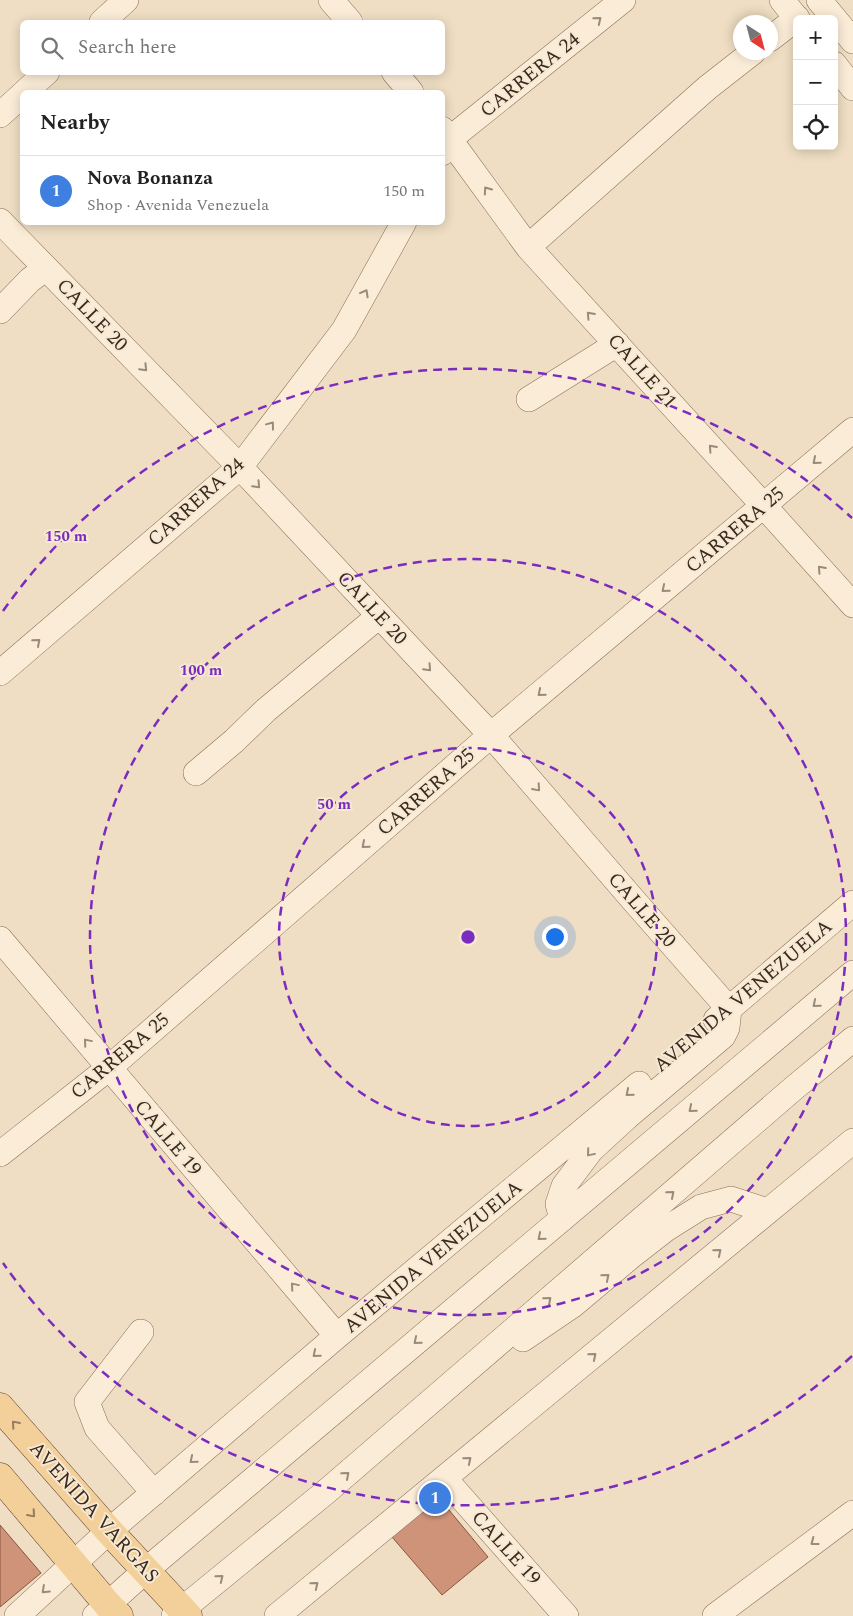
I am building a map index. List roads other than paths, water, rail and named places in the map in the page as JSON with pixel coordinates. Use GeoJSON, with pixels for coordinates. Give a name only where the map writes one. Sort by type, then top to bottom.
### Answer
{"type":"FeatureCollection","features":[{"type":"Feature","properties":{"kind":"main road","name":"AVENIDA VARGAS"},"geometry":{"type":"LineString","coordinates":[[0,1407],[182,1614]]}},
{"type":"Feature","properties":{"kind":"main road"},"geometry":{"type":"LineString","coordinates":[[0,1477],[74,1563],[108,1612]]}},
{"type":"Feature","properties":{"kind":"street"},"geometry":{"type":"LineString","coordinates":[[104,20],[126,0]]}},
{"type":"Feature","properties":{"kind":"street"},"geometry":{"type":"LineString","coordinates":[[331,0],[348,20]]}},
{"type":"Feature","properties":{"kind":"street","name":"CARRERA 24"},"geometry":{"type":"LineString","coordinates":[[445,140],[623,0]]}},
{"type":"Feature","properties":{"kind":"street"},"geometry":{"type":"LineString","coordinates":[[819,0],[853,41]]}},
{"type":"Feature","properties":{"kind":"street"},"geometry":{"type":"LineString","coordinates":[[778,29],[792,12]]}},
{"type":"Feature","properties":{"kind":"street"},"geometry":{"type":"LineString","coordinates":[[528,247],[707,88],[743,60]]}},
{"type":"Feature","properties":{"kind":"street"},"geometry":{"type":"LineString","coordinates":[[838,69],[853,88]]}},
{"type":"Feature","properties":{"kind":"street"},"geometry":{"type":"LineString","coordinates":[[28,90],[44,75]]}},
{"type":"Feature","properties":{"kind":"street"},"geometry":{"type":"LineString","coordinates":[[397,75],[409,90]]}},
{"type":"Feature","properties":{"kind":"street"},"geometry":{"type":"LineString","coordinates":[[0,115],[20,98]]}},
{"type":"Feature","properties":{"kind":"street","name":"CALLE 21"},"geometry":{"type":"LineString","coordinates":[[445,140],[528,247],[853,605]]}},
{"type":"Feature","properties":{"kind":"street","name":"CALLE 20"},"geometry":{"type":"LineString","coordinates":[[0,221],[240,467],[491,735],[729,1008]]}},
{"type":"Feature","properties":{"kind":"street","name":"CARRERA 24"},"geometry":{"type":"LineString","coordinates":[[0,673],[240,467],[344,330],[402,225]]}},
{"type":"Feature","properties":{"kind":"street"},"geometry":{"type":"LineString","coordinates":[[0,311],[30,280],[46,268]]}},
{"type":"Feature","properties":{"kind":"street"},"geometry":{"type":"LineString","coordinates":[[529,399],[617,344]]}},
{"type":"Feature","properties":{"kind":"street","name":"CARRERA 25"},"geometry":{"type":"LineString","coordinates":[[0,1154],[108,1068],[491,735],[853,430]]}},
{"type":"Feature","properties":{"kind":"street"},"geometry":{"type":"LineString","coordinates":[[196,774],[266,710],[379,616]]}},
{"type":"Feature","properties":{"kind":"street","name":"AVENIDA VENEZUELA"},"geometry":{"type":"LineString","coordinates":[[17,1616],[109,1531],[337,1336],[853,903]]}},
{"type":"Feature","properties":{"kind":"street","name":"CALLE 19"},"geometry":{"type":"LineString","coordinates":[[0,939],[337,1336]]}},
{"type":"Feature","properties":{"kind":"street"},"geometry":{"type":"LineString","coordinates":[[108,1612],[145,1571],[853,973]]}},
{"type":"Feature","properties":{"kind":"street"},"geometry":{"type":"LineString","coordinates":[[562,1219],[558,1204],[564,1186],[591,1150],[722,1036],[727,1028],[729,1008]]}},
{"type":"Feature","properties":{"kind":"street"},"geometry":{"type":"LineString","coordinates":[[182,1614],[853,1039]]}},
{"type":"Feature","properties":{"kind":"street"},"geometry":{"type":"LineString","coordinates":[[277,1616],[768,1211],[851,1146]]}},
{"type":"Feature","properties":{"kind":"street"},"geometry":{"type":"LineString","coordinates":[[464,1372],[524,1338],[573,1305],[666,1229],[701,1207],[731,1199],[768,1211]]}},
{"type":"Feature","properties":{"kind":"street"},"geometry":{"type":"LineString","coordinates":[[141,1332],[87,1402],[97,1428],[154,1493]]}},
{"type":"Feature","properties":{"kind":"street","name":"CALLE 19"},"geometry":{"type":"LineString","coordinates":[[445,1479],[566,1616]]}},
{"type":"Feature","properties":{"kind":"street"},"geometry":{"type":"LineString","coordinates":[[715,1616],[853,1513]]}},
{"type":"Feature","properties":{"kind":"place","name":"Nova Bonanza"},"geometry":{"type":"Point","coordinates":[435,1498]}}]}
